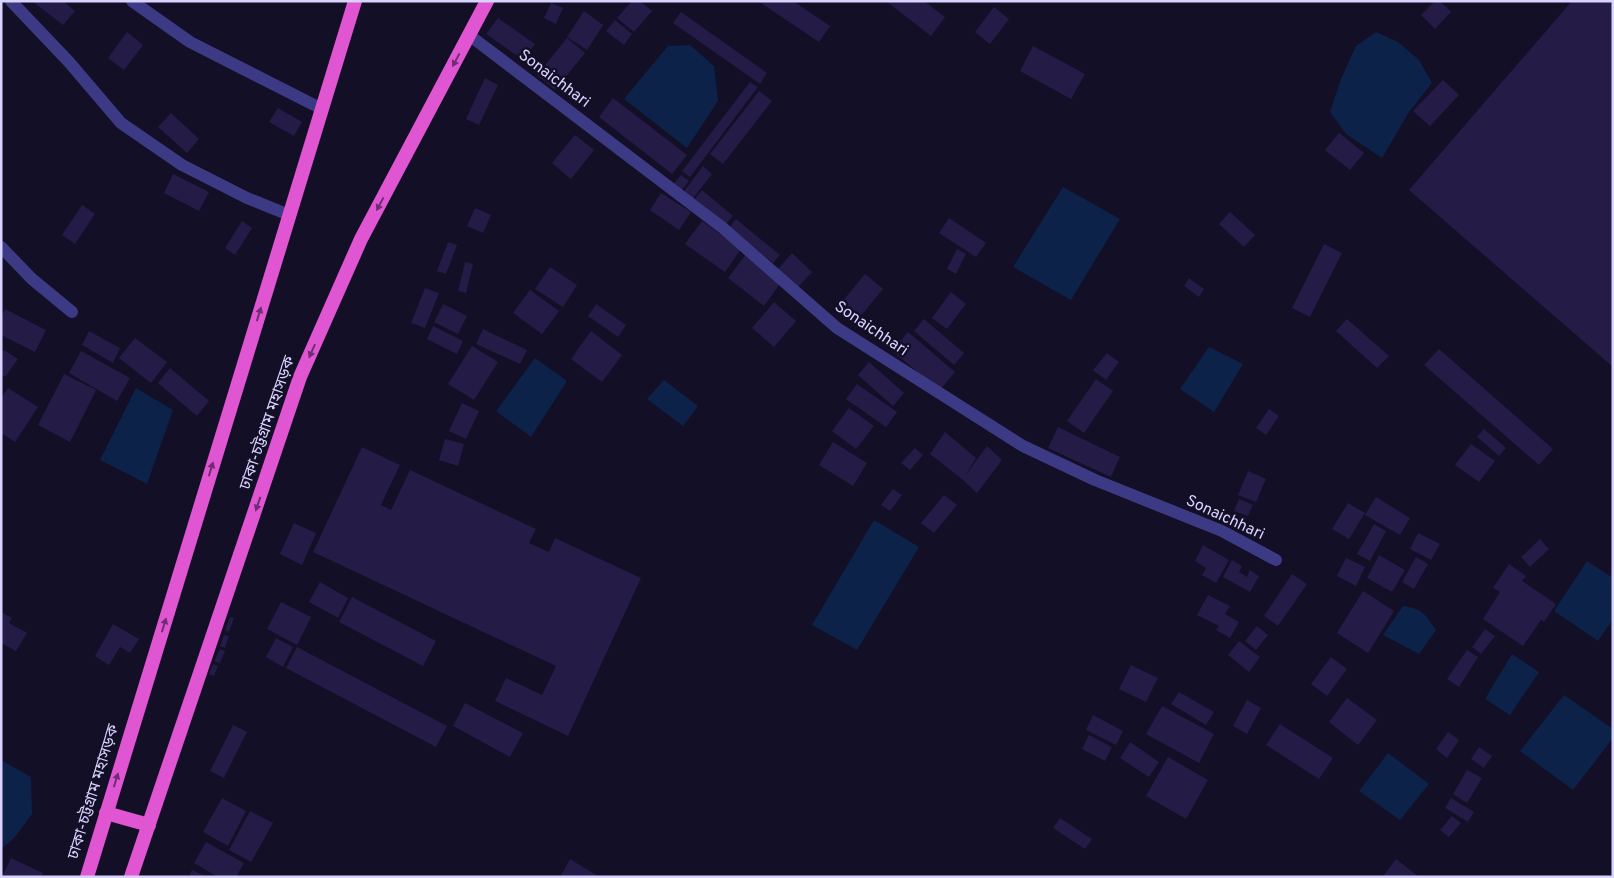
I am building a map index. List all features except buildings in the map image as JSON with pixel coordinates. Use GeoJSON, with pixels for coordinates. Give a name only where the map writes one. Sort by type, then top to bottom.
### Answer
{"type":"FeatureCollection","features":[{"type":"Feature","properties":{"kind":"highway","name":"ঢাকা-চট্টগ্রাম মহাসড়ক"},"geometry":{"type":"LineString","coordinates":[[86,877],[355,1]]}},
{"type":"Feature","properties":{"kind":"highway","name":"ঢাকা-চট্টগ্রাম মহাসড়ক"},"geometry":{"type":"LineString","coordinates":[[131,877],[300,377],[361,239],[487,1]]}},
{"type":"Feature","properties":{"kind":"highway"},"geometry":{"type":"LineString","coordinates":[[106,813],[149,825]]}},
{"type":"Feature","properties":{"kind":"street"},"geometry":{"type":"LineString","coordinates":[[11,1],[69,62],[122,123],[182,165],[246,198],[289,215]]}},
{"type":"Feature","properties":{"kind":"street"},"geometry":{"type":"LineString","coordinates":[[132,1],[190,42],[322,109]]}},
{"type":"Feature","properties":{"kind":"street","name":"Sonaichhari"},"geometry":{"type":"LineString","coordinates":[[469,35],[723,228],[837,328],[1023,446],[1095,480],[1222,532],[1276,560]]}},
{"type":"Feature","properties":{"kind":"street"},"geometry":{"type":"LineString","coordinates":[[1,246],[32,279],[72,312]]}},
{"type":"Feature","properties":{"kind":"water"},"geometry":{"type":"Polygon","coordinates":[[[1376,32],[1398,42],[1419,60],[1432,83],[1409,112],[1382,158],[1346,134],[1330,112],[1341,79],[1356,46],[1376,32]]]}},
{"type":"Feature","properties":{"kind":"water"},"geometry":{"type":"Polygon","coordinates":[[[690,45],[714,66],[718,101],[687,148],[624,99],[668,46],[690,45]]]}},
{"type":"Feature","properties":{"kind":"water"},"geometry":{"type":"Polygon","coordinates":[[[1063,187],[1120,219],[1071,300],[1013,267],[1063,187]]]}},
{"type":"Feature","properties":{"kind":"water"},"geometry":{"type":"Polygon","coordinates":[[[1209,347],[1243,364],[1214,412],[1180,389],[1209,347]]]}},
{"type":"Feature","properties":{"kind":"water"},"geometry":{"type":"Polygon","coordinates":[[[535,358],[567,381],[531,437],[496,411],[535,358]]]}},
{"type":"Feature","properties":{"kind":"water"},"geometry":{"type":"Polygon","coordinates":[[[664,380],[698,406],[683,426],[647,399],[664,380]]]}},
{"type":"Feature","properties":{"kind":"water"},"geometry":{"type":"Polygon","coordinates":[[[136,388],[173,410],[147,484],[100,460],[136,388]]]}},
{"type":"Feature","properties":{"kind":"water"},"geometry":{"type":"Polygon","coordinates":[[[874,520],[919,547],[857,650],[812,625],[874,520]]]}},
{"type":"Feature","properties":{"kind":"water"},"geometry":{"type":"Polygon","coordinates":[[[1587,561],[1613,578],[1613,619],[1598,641],[1554,611],[1587,561]]]}},
{"type":"Feature","properties":{"kind":"water"},"geometry":{"type":"Polygon","coordinates":[[[1403,606],[1415,608],[1423,613],[1436,630],[1419,654],[1383,635],[1403,606]]]}},
{"type":"Feature","properties":{"kind":"water"},"geometry":{"type":"Polygon","coordinates":[[[1512,654],[1539,672],[1510,715],[1485,699],[1512,654]]]}},
{"type":"Feature","properties":{"kind":"water"},"geometry":{"type":"Polygon","coordinates":[[[1564,695],[1613,729],[1613,738],[1573,790],[1520,751],[1564,695]]]}},
{"type":"Feature","properties":{"kind":"water"},"geometry":{"type":"Polygon","coordinates":[[[1388,753],[1429,784],[1400,820],[1359,791],[1388,753]]]}},
{"type":"Feature","properties":{"kind":"water"},"geometry":{"type":"Polygon","coordinates":[[[1,760],[31,777],[32,814],[14,838],[1,849],[1,760]]]}}]}
